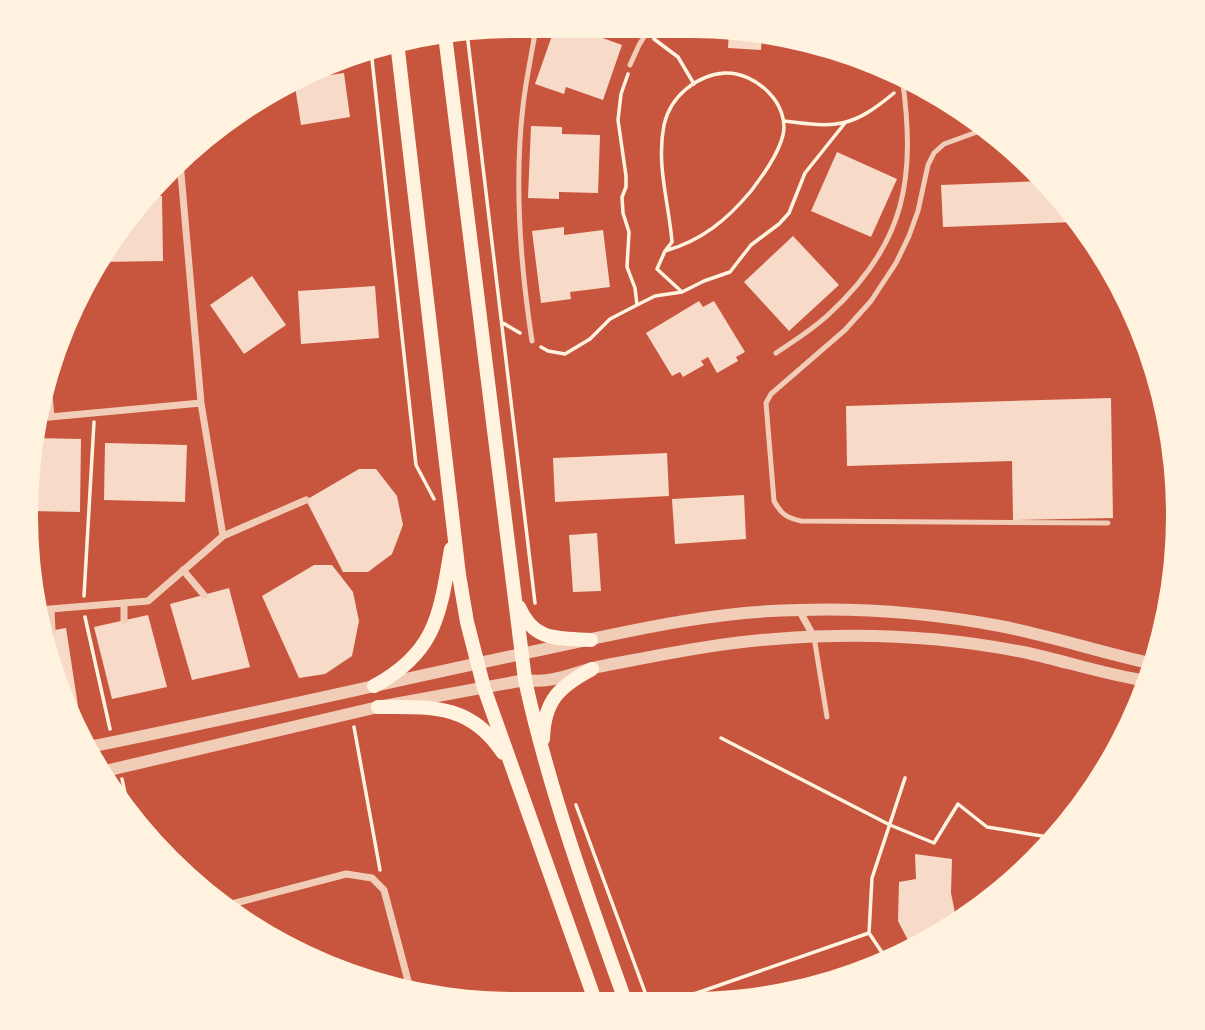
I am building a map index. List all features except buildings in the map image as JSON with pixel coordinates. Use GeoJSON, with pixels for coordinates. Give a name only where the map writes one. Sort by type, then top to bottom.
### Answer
{"type":"FeatureCollection","features":[{"type":"Feature","properties":{"kind":"main road"},"geometry":{"type":"LineString","coordinates":[[446,44],[525,680],[544,755],[582,880],[622,992]]}},
{"type":"Feature","properties":{"kind":"main road"},"geometry":{"type":"LineString","coordinates":[[398,54],[463,601],[484,688],[592,992]]}},
{"type":"Feature","properties":{"kind":"main road"},"geometry":{"type":"LineString","coordinates":[[374,686],[412,659],[429,637],[440,611],[454,534]]}},
{"type":"Feature","properties":{"kind":"main road"},"geometry":{"type":"LineString","coordinates":[[514,596],[537,632],[560,638],[591,640]]}},
{"type":"Feature","properties":{"kind":"main road"},"geometry":{"type":"LineString","coordinates":[[544,755],[543,735],[547,712],[553,698],[561,688],[592,669]]}},
{"type":"Feature","properties":{"kind":"main road"},"geometry":{"type":"LineString","coordinates":[[378,707],[429,707],[448,709],[462,715],[488,735],[513,770]]}},
{"type":"Feature","properties":{"kind":"street"},"geometry":{"type":"LineString","coordinates":[[181,175],[201,403],[223,536]]}},
{"type":"Feature","properties":{"kind":"street"},"geometry":{"type":"LineString","coordinates":[[52,416],[201,403]]}},
{"type":"Feature","properties":{"kind":"street"},"geometry":{"type":"LineString","coordinates":[[52,624],[51,608],[148,601],[223,536],[306,500]]}},
{"type":"Feature","properties":{"kind":"street"},"geometry":{"type":"LineString","coordinates":[[183,570],[204,595]]}},
{"type":"Feature","properties":{"kind":"street"},"geometry":{"type":"LineString","coordinates":[[124,603],[124,620]]}},
{"type":"Feature","properties":{"kind":"street"},"geometry":{"type":"LineString","coordinates":[[800,610],[814,636]]}},
{"type":"Feature","properties":{"kind":"street"},"geometry":{"type":"LineString","coordinates":[[98,745],[477,663],[713,617],[800,610],[898,613],[976,622],[1143,660]]}},
{"type":"Feature","properties":{"kind":"street"},"geometry":{"type":"LineString","coordinates":[[112,769],[378,707],[525,680],[541,682],[592,669],[711,647],[814,636],[901,637],[987,646],[1031,654],[1136,681]]}},
{"type":"Feature","properties":{"kind":"street"},"geometry":{"type":"LineString","coordinates":[[238,902],[346,874],[372,878],[384,890],[407,979]]}},
{"type":"Feature","properties":{"kind":"lane"},"geometry":{"type":"LineString","coordinates":[[532,341],[524,289],[519,200],[523,105],[535,38]]}},
{"type":"Feature","properties":{"kind":"lane"},"geometry":{"type":"LineString","coordinates":[[631,65],[644,38]]}},
{"type":"Feature","properties":{"kind":"lane"},"geometry":{"type":"LineString","coordinates":[[776,353],[827,316],[864,278],[887,243],[900,208],[909,162],[904,90]]}},
{"type":"Feature","properties":{"kind":"lane"},"geometry":{"type":"LineString","coordinates":[[974,133],[944,144],[934,153],[928,165],[918,211],[909,236],[871,301],[845,330],[771,394],[766,402],[774,502],[788,518],[801,521],[1108,523]]}},
{"type":"Feature","properties":{"kind":"lane"},"geometry":{"type":"LineString","coordinates":[[51,408],[52,416]]}},
{"type":"Feature","properties":{"kind":"lane"},"geometry":{"type":"LineString","coordinates":[[814,636],[828,717]]}},
{"type":"Feature","properties":{"kind":"path"},"geometry":{"type":"LineString","coordinates":[[656,38],[678,57],[694,84]]}},
{"type":"Feature","properties":{"kind":"path"},"geometry":{"type":"LineString","coordinates":[[468,42],[535,606]]}},
{"type":"Feature","properties":{"kind":"path"},"geometry":{"type":"LineString","coordinates":[[372,61],[416,465],[435,499]]}},
{"type":"Feature","properties":{"kind":"path"},"geometry":{"type":"LineString","coordinates":[[631,65],[621,94],[618,120],[626,176],[622,197],[623,213],[629,232],[627,267],[635,288],[637,304]]}},
{"type":"Feature","properties":{"kind":"path"},"geometry":{"type":"LineString","coordinates":[[665,251],[688,245],[714,228],[740,205],[760,180],[783,136],[784,121],[769,91],[743,77],[727,73],[707,77],[694,84],[675,102],[664,122],[660,152],[672,242],[665,251],[657,269],[682,292]]}},
{"type":"Feature","properties":{"kind":"path"},"geometry":{"type":"LineString","coordinates":[[784,121],[818,125],[845,123],[863,117],[900,88]]}},
{"type":"Feature","properties":{"kind":"path"},"geometry":{"type":"LineString","coordinates":[[501,322],[548,351],[565,354],[590,339],[610,319],[637,304],[655,296],[682,292],[730,272],[751,245],[789,213],[805,173],[845,123]]}},
{"type":"Feature","properties":{"kind":"path"},"geometry":{"type":"LineString","coordinates":[[94,413],[83,606],[113,742]]}},
{"type":"Feature","properties":{"kind":"path"},"geometry":{"type":"LineString","coordinates":[[351,713],[384,890]]}},
{"type":"Feature","properties":{"kind":"path"},"geometry":{"type":"LineString","coordinates":[[721,738],[890,825],[933,843],[958,804],[987,827],[1042,836]]}},
{"type":"Feature","properties":{"kind":"path"},"geometry":{"type":"LineString","coordinates":[[119,768],[123,786]]}},
{"type":"Feature","properties":{"kind":"path"},"geometry":{"type":"LineString","coordinates":[[881,951],[869,933],[872,878],[905,778]]}},
{"type":"Feature","properties":{"kind":"path"},"geometry":{"type":"LineString","coordinates":[[574,799],[645,992]]}},
{"type":"Feature","properties":{"kind":"path"},"geometry":{"type":"LineString","coordinates":[[702,991],[869,933]]}}]}
